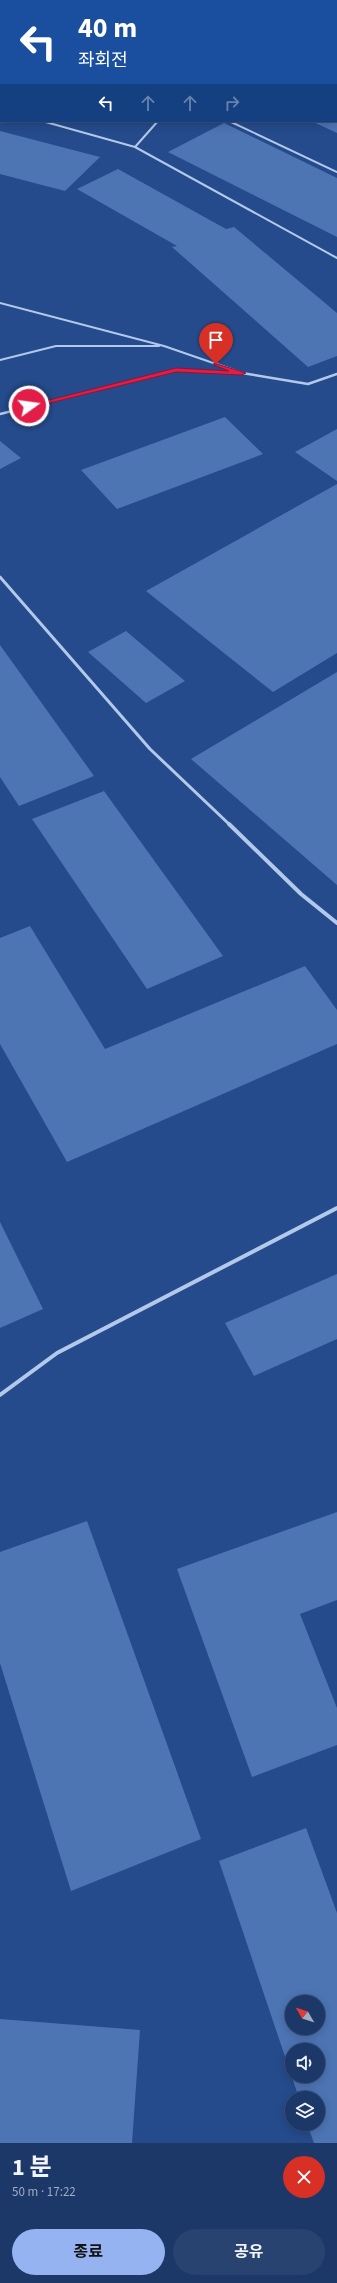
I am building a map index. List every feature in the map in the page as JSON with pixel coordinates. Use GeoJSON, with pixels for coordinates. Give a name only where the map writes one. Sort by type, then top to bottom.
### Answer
{"type":"FeatureCollection","features":[{"type":"Feature","properties":{"kind":"street"},"geometry":{"type":"LineString","coordinates":[[0,577],[150,749],[301,894],[337,923]]}},
{"type":"Feature","properties":{"kind":"street"},"geometry":{"type":"LineString","coordinates":[[0,1395],[57,1353],[337,1208]]}},
{"type":"Feature","properties":{"kind":"lane"},"geometry":{"type":"LineString","coordinates":[[46,122],[135,147],[337,258]]}},
{"type":"Feature","properties":{"kind":"lane"},"geometry":{"type":"LineString","coordinates":[[135,147],[157,122]]}},
{"type":"Feature","properties":{"kind":"lane"},"geometry":{"type":"LineString","coordinates":[[230,122],[337,172]]}},
{"type":"Feature","properties":{"kind":"lane"},"geometry":{"type":"LineString","coordinates":[[0,303],[164,346],[242,373]]}},
{"type":"Feature","properties":{"kind":"lane"},"geometry":{"type":"LineString","coordinates":[[0,360],[56,346],[164,346]]}},
{"type":"Feature","properties":{"kind":"lane"},"geometry":{"type":"LineString","coordinates":[[0,414],[176,370],[242,373],[308,384],[337,374]]}},
{"type":"Feature","properties":{"kind":"building"},"geometry":{"type":"Polygon","coordinates":[[[313,122],[337,122],[337,133],[313,122]]]}},
{"type":"Feature","properties":{"kind":"building"},"geometry":{"type":"Polygon","coordinates":[[[224,123],[337,178],[337,237],[168,152],[224,123]]]}},
{"type":"Feature","properties":{"kind":"building"},"geometry":{"type":"Polygon","coordinates":[[[0,131],[100,157],[65,191],[0,174],[0,131]]]}},
{"type":"Feature","properties":{"kind":"building"},"geometry":{"type":"Polygon","coordinates":[[[118,169],[226,229],[234,227],[337,313],[337,356],[308,367],[172,247],[177,246],[77,189],[118,169]]]}},
{"type":"Feature","properties":{"kind":"building"},"geometry":{"type":"Polygon","coordinates":[[[225,417],[263,454],[117,509],[81,470],[225,417]]]}},
{"type":"Feature","properties":{"kind":"building"},"geometry":{"type":"Polygon","coordinates":[[[337,429],[337,481],[295,452],[337,429]]]}},
{"type":"Feature","properties":{"kind":"building"},"geometry":{"type":"Polygon","coordinates":[[[0,441],[21,458],[0,469],[0,441]]]}},
{"type":"Feature","properties":{"kind":"building"},"geometry":{"type":"Polygon","coordinates":[[[337,484],[337,653],[273,692],[146,591],[337,484]]]}},
{"type":"Feature","properties":{"kind":"building"},"geometry":{"type":"Polygon","coordinates":[[[126,631],[185,681],[146,703],[88,652],[126,631]]]}},
{"type":"Feature","properties":{"kind":"building"},"geometry":{"type":"Polygon","coordinates":[[[0,645],[94,776],[19,806],[0,777],[0,645]]]}},
{"type":"Feature","properties":{"kind":"building"},"geometry":{"type":"Polygon","coordinates":[[[337,672],[337,885],[191,759],[337,672]]]}},
{"type":"Feature","properties":{"kind":"building"},"geometry":{"type":"Polygon","coordinates":[[[104,791],[223,956],[147,989],[32,819],[104,791]]]}},
{"type":"Feature","properties":{"kind":"building"},"geometry":{"type":"Polygon","coordinates":[[[30,926],[105,1049],[305,966],[337,1010],[337,1044],[67,1162],[0,1044],[0,938],[30,926]]]}},
{"type":"Feature","properties":{"kind":"building"},"geometry":{"type":"Polygon","coordinates":[[[0,1222],[43,1309],[0,1328],[0,1222]]]}},
{"type":"Feature","properties":{"kind":"building"},"geometry":{"type":"Polygon","coordinates":[[[337,1274],[337,1339],[254,1376],[225,1323],[337,1274]]]}},
{"type":"Feature","properties":{"kind":"building"},"geometry":{"type":"Polygon","coordinates":[[[337,1512],[337,1600],[300,1614],[337,1708],[337,1745],[252,1777],[177,1569],[337,1512]]]}},
{"type":"Feature","properties":{"kind":"building"},"geometry":{"type":"Polygon","coordinates":[[[87,1521],[201,1839],[71,1891],[0,1663],[0,1552],[87,1521]]]}},
{"type":"Feature","properties":{"kind":"building"},"geometry":{"type":"Polygon","coordinates":[[[306,1828],[337,1913],[337,2143],[314,2143],[310,2131],[325,2131],[325,2091],[297,2091],[294,2083],[325,2083],[325,2043],[285,2043],[285,2057],[219,1861],[306,1828]]]}},
{"type":"Feature","properties":{"kind":"building"},"geometry":{"type":"Polygon","coordinates":[[[0,2019],[140,2030],[132,2143],[0,2143],[0,2019]]]}},
{"type":"Feature","properties":{"kind":"route"},"geometry":{"type":"LineString","coordinates":[[29,406],[176,370],[242,373],[216,364]]}}]}
